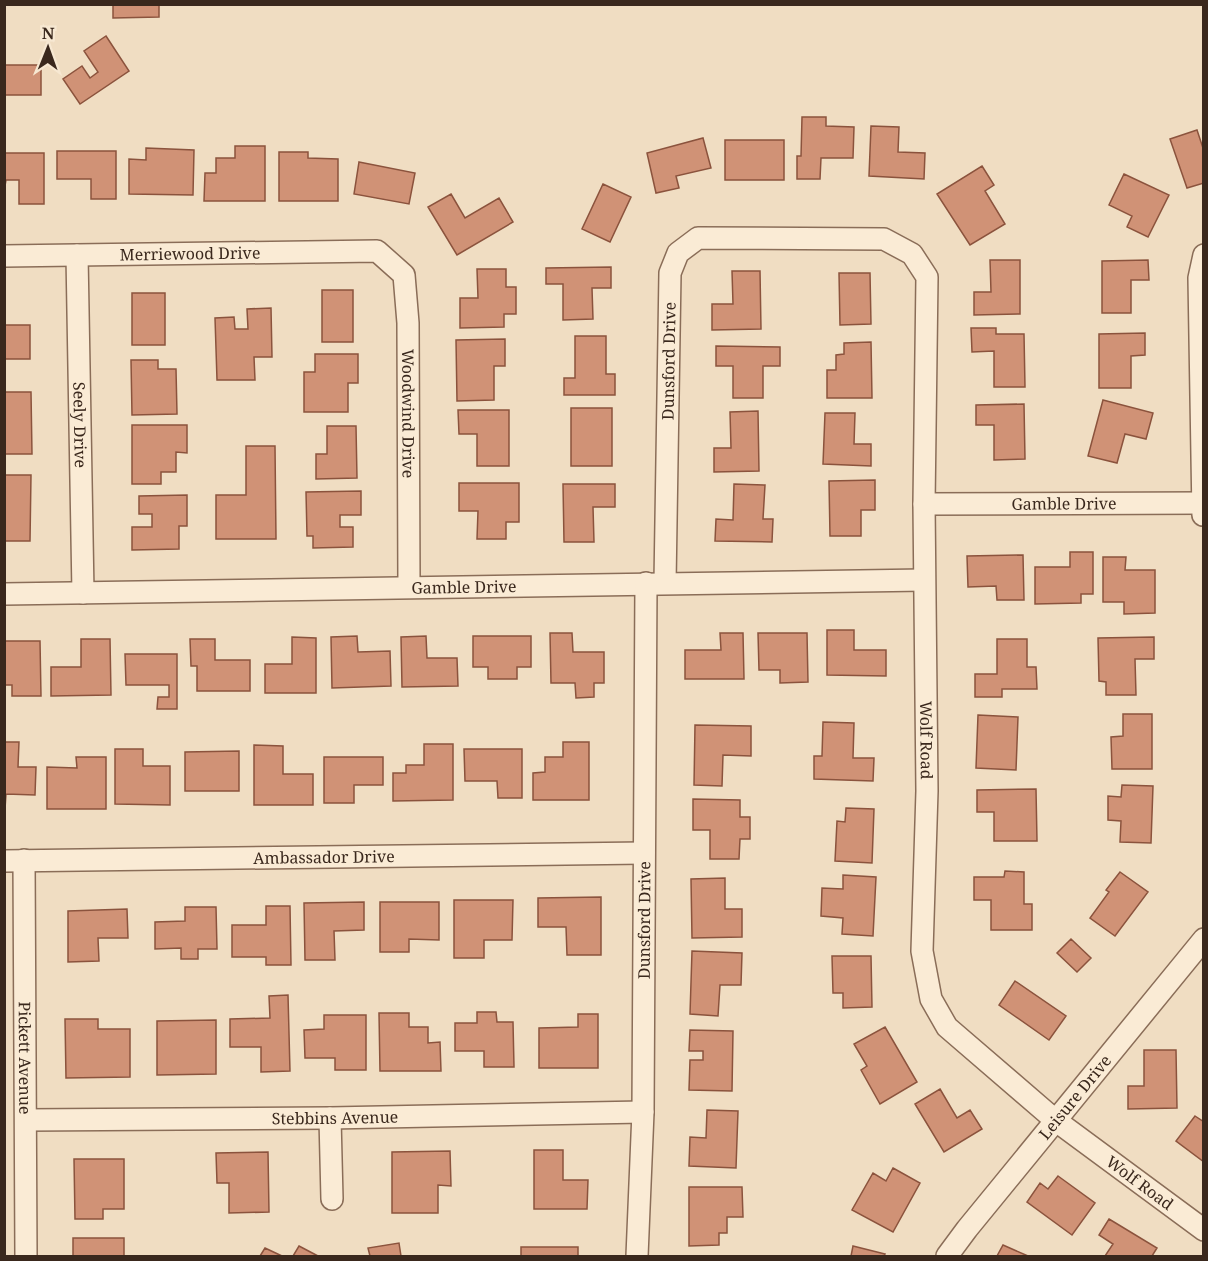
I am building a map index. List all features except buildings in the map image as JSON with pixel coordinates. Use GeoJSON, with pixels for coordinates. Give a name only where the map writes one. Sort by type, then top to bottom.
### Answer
{"type":"FeatureCollection","features":[{"type":"Feature","properties":{"kind":"street","name":"Dunsford Drive"},"geometry":{"type":"LineString","coordinates":[[637,1257],[643,1112],[644,853],[670,273],[678,253],[698,238],[786,238]]}},
{"type":"Feature","properties":{"kind":"street","name":"Wolf Road"},"geometry":{"type":"LineString","coordinates":[[786,238],[884,239],[912,254],[927,278],[924,504],[927,767],[922,951],[931,999],[947,1027],[1056,1120],[1203,1230]]}},
{"type":"Feature","properties":{"kind":"street","name":"Merriewood Drive"},"geometry":{"type":"LineString","coordinates":[[4,256],[377,251]]}},
{"type":"Feature","properties":{"kind":"street","name":"Woodwind Drive"},"geometry":{"type":"LineString","coordinates":[[377,251],[404,275],[408,322],[409,587]]}},
{"type":"Feature","properties":{"kind":"street","name":"Seely Drive"},"geometry":{"type":"LineString","coordinates":[[77,255],[83,593]]}},
{"type":"Feature","properties":{"kind":"street"},"geometry":{"type":"LineString","coordinates":[[1203,255],[1199,278],[1203,516]]}},
{"type":"Feature","properties":{"kind":"street","name":"Gamble Drive"},"geometry":{"type":"LineString","coordinates":[[924,504],[1203,503]]}},
{"type":"Feature","properties":{"kind":"street","name":"Gamble Drive"},"geometry":{"type":"LineString","coordinates":[[4,594],[924,579]]}},
{"type":"Feature","properties":{"kind":"street","name":"Ambassador Drive"},"geometry":{"type":"LineString","coordinates":[[14,860],[644,853]]}},
{"type":"Feature","properties":{"kind":"street","name":"Pickett Avenue"},"geometry":{"type":"LineString","coordinates":[[14,860],[26,1120],[26,1257]]}},
{"type":"Feature","properties":{"kind":"street","name":"Leisure Drive"},"geometry":{"type":"LineString","coordinates":[[947,1257],[967,1229],[1203,939]]}},
{"type":"Feature","properties":{"kind":"street","name":"Stebbins Avenue"},"geometry":{"type":"LineString","coordinates":[[26,1120],[330,1119],[643,1112]]}},
{"type":"Feature","properties":{"kind":"street"},"geometry":{"type":"LineString","coordinates":[[330,1119],[332,1199]]}}]}
